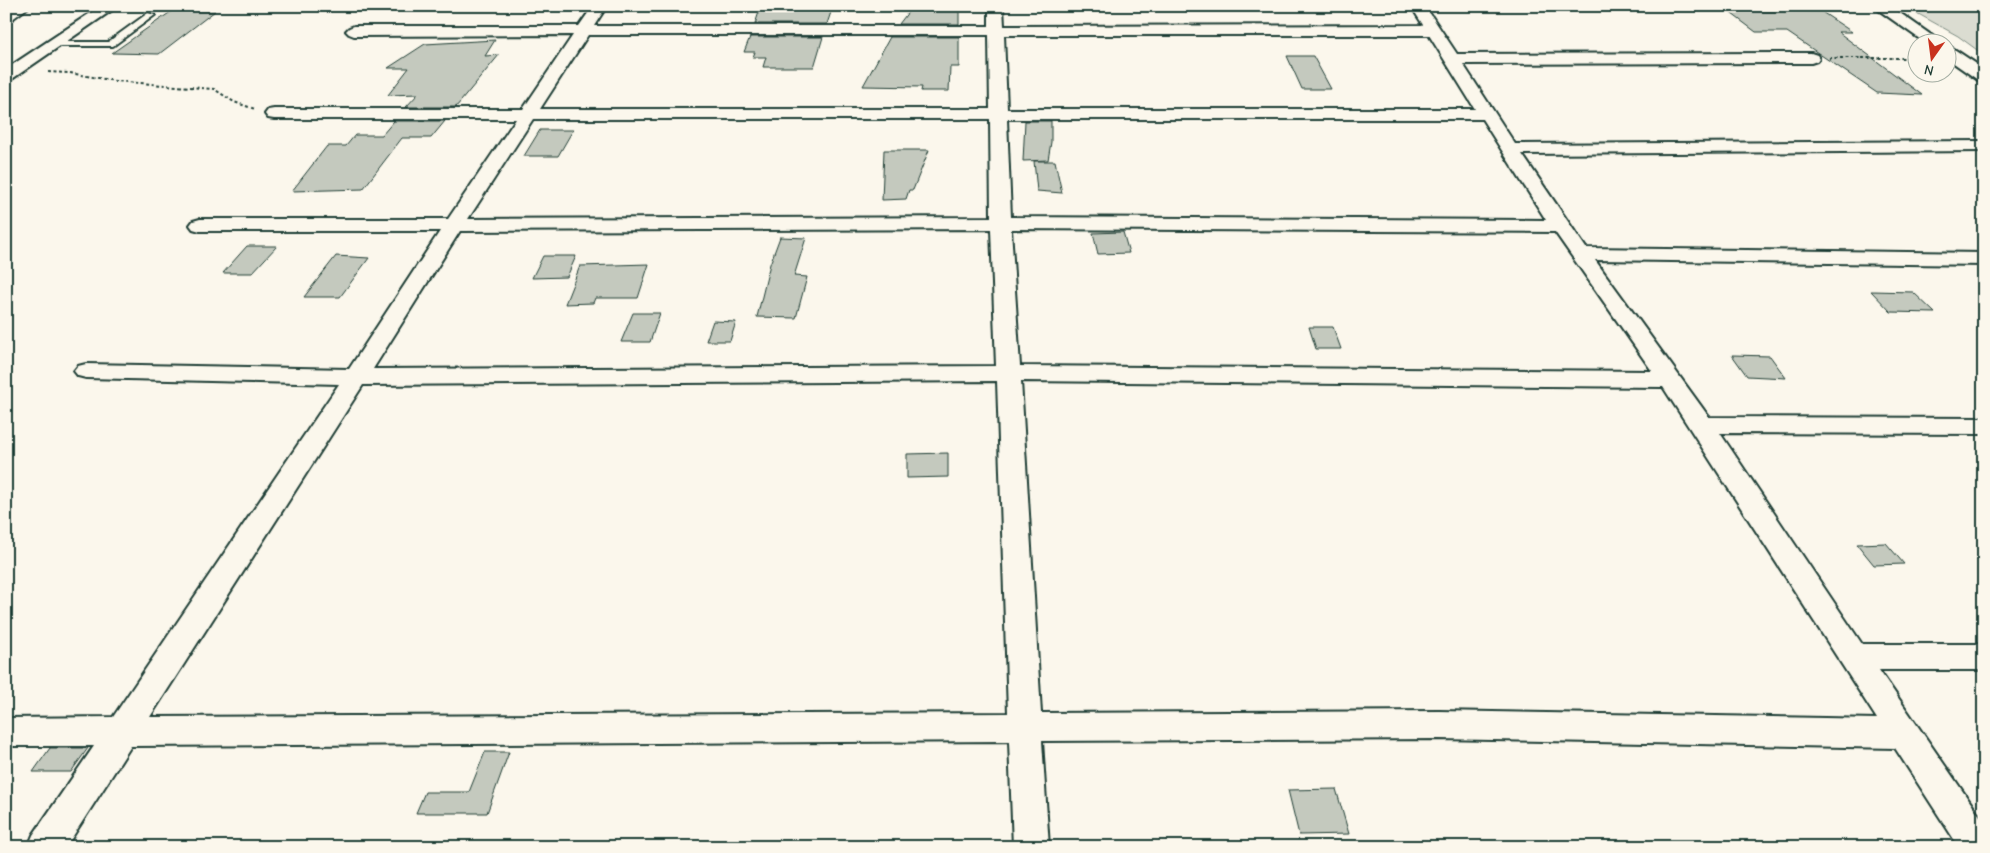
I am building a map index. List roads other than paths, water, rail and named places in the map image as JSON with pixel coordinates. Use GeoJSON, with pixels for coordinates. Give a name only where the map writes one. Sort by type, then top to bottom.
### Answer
{"type":"FeatureCollection","features":[{"type":"Feature","properties":{"kind":"street"},"geometry":{"type":"LineString","coordinates":[[6,16],[23,6]]}},
{"type":"Feature","properties":{"kind":"street"},"geometry":{"type":"LineString","coordinates":[[8,75],[111,6]]}},
{"type":"Feature","properties":{"kind":"street"},"geometry":{"type":"LineString","coordinates":[[46,847],[356,377],[453,226],[600,6]]}},
{"type":"Feature","properties":{"kind":"street"},"geometry":{"type":"LineString","coordinates":[[1418,6],[1509,150],[1560,226],[1702,425],[1855,657],[1903,734],[1980,847]]}},
{"type":"Feature","properties":{"kind":"street"},"geometry":{"type":"LineString","coordinates":[[1880,6],[1918,32]]}},
{"type":"Feature","properties":{"kind":"street"},"geometry":{"type":"LineString","coordinates":[[997,18],[1001,223],[1010,374],[1024,726],[1031,847]]}},
{"type":"Feature","properties":{"kind":"street"},"geometry":{"type":"LineString","coordinates":[[354,31],[582,31],[997,18],[1433,30]]}},
{"type":"Feature","properties":{"kind":"street"},"geometry":{"type":"LineString","coordinates":[[1452,59],[1811,58]]}},
{"type":"Feature","properties":{"kind":"street"},"geometry":{"type":"LineString","coordinates":[[1958,59],[1984,77]]}},
{"type":"Feature","properties":{"kind":"street"},"geometry":{"type":"LineString","coordinates":[[274,114],[1485,114]]}},
{"type":"Feature","properties":{"kind":"street"},"geometry":{"type":"LineString","coordinates":[[1509,150],[1984,146]]}},
{"type":"Feature","properties":{"kind":"street"},"geometry":{"type":"LineString","coordinates":[[200,224],[890,226],[1001,223],[1560,226]]}},
{"type":"Feature","properties":{"kind":"street"},"geometry":{"type":"LineString","coordinates":[[1580,254],[1984,259]]}},
{"type":"Feature","properties":{"kind":"street"},"geometry":{"type":"LineString","coordinates":[[86,371],[356,377],[1010,374],[1670,379]]}},
{"type":"Feature","properties":{"kind":"street"},"geometry":{"type":"LineString","coordinates":[[1702,425],[1984,426]]}},
{"type":"Feature","properties":{"kind":"street"},"geometry":{"type":"LineString","coordinates":[[1855,657],[1984,657]]}},
{"type":"Feature","properties":{"kind":"street"},"geometry":{"type":"LineString","coordinates":[[6,732],[1439,725],[1903,734]]}},
{"type":"Feature","properties":{"kind":"lane"},"geometry":{"type":"LineString","coordinates":[[54,44],[110,44],[150,15]]}}]}
